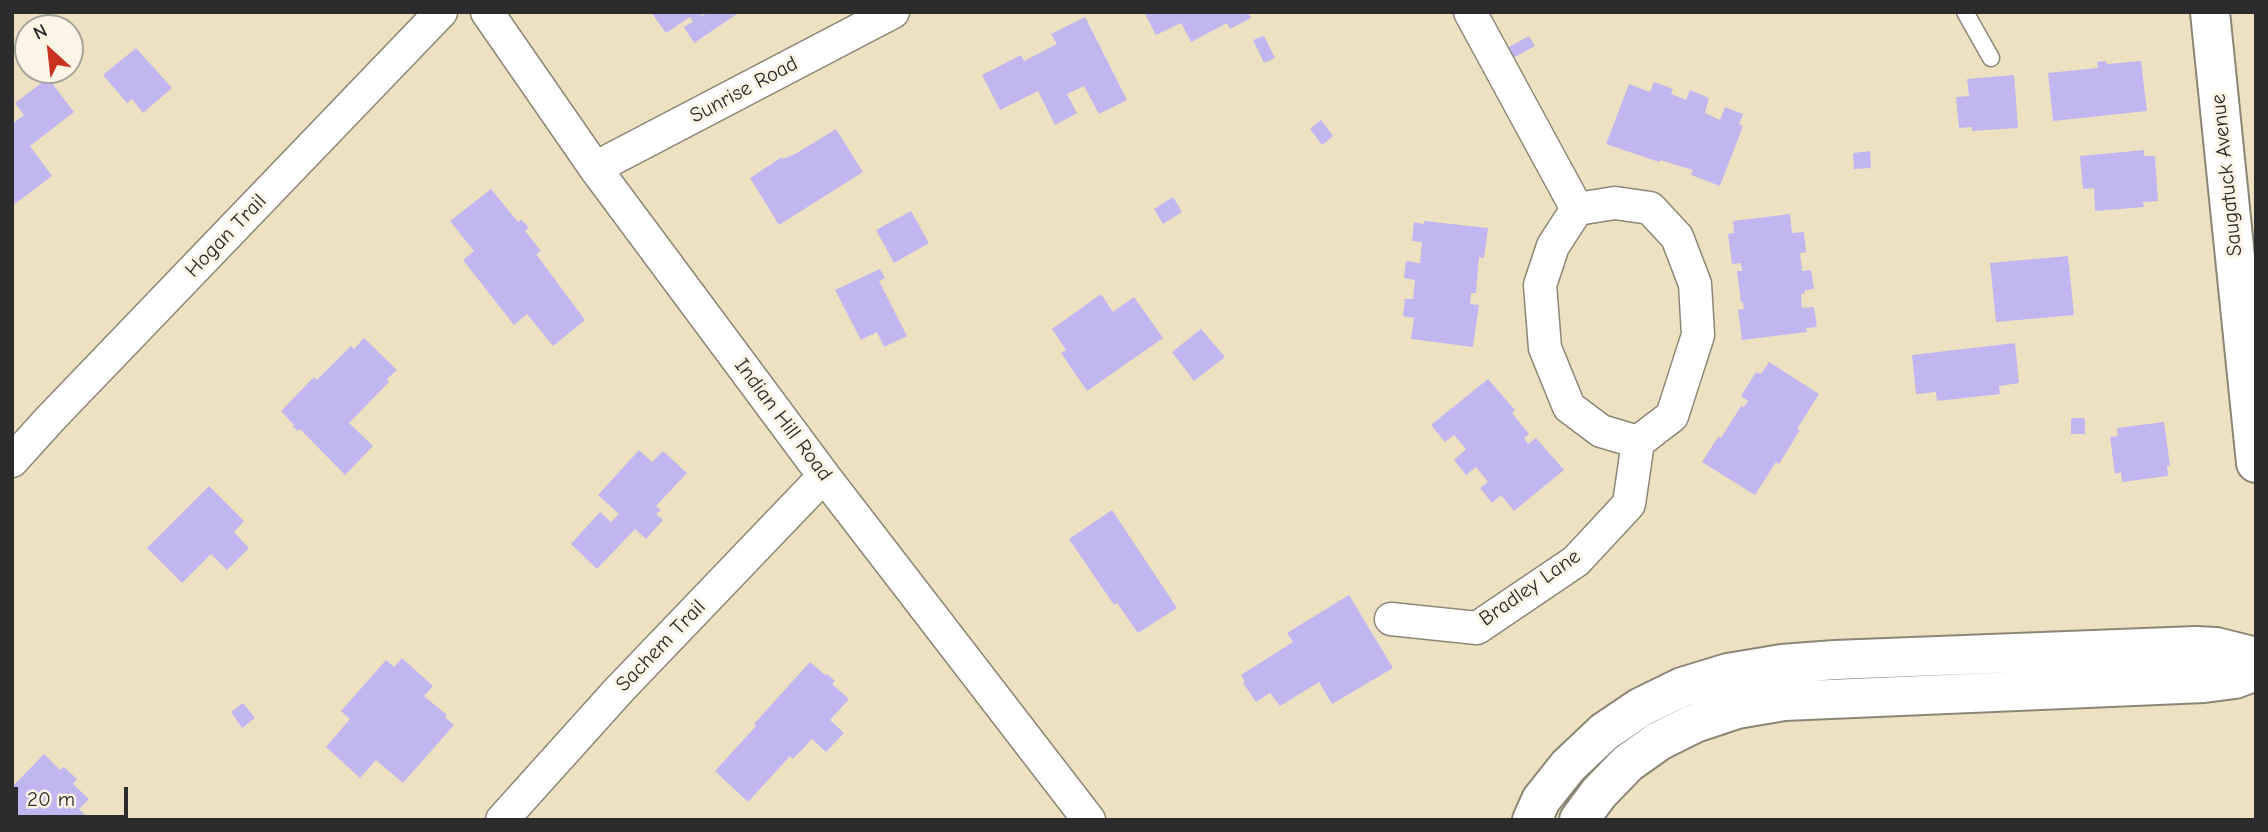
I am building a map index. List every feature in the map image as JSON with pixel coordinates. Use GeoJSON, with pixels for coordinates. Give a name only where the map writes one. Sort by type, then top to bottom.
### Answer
{"type":"FeatureCollection","features":[{"type":"Feature","properties":{"kind":"main road","name":"Saugatuck Avenue"},"geometry":{"type":"LineString","coordinates":[[2210,12],[2256,463]]}},
{"type":"Feature","properties":{"kind":"main road"},"geometry":{"type":"LineString","coordinates":[[1532,820],[1541,800],[1568,766],[1604,732],[1641,706],[1682,687],[1728,673],[1782,664],[1835,660],[2196,646],[2216,647],[2256,657]]}},
{"type":"Feature","properties":{"kind":"main road"},"geometry":{"type":"LineString","coordinates":[[1579,820],[1599,793],[1628,763],[1659,741],[1695,723],[1737,709],[1784,701],[2204,683],[2235,679],[2256,671]]}},
{"type":"Feature","properties":{"kind":"street","name":"Hogan Trail"},"geometry":{"type":"LineString","coordinates":[[12,461],[441,12]]}},
{"type":"Feature","properties":{"kind":"street","name":"Indian Hill Road"},"geometry":{"type":"LineString","coordinates":[[487,12],[595,167],[824,476],[1089,820]]}},
{"type":"Feature","properties":{"kind":"street","name":"Sunrise Road"},"geometry":{"type":"LineString","coordinates":[[595,167],[893,12]]}},
{"type":"Feature","properties":{"kind":"street"},"geometry":{"type":"LineString","coordinates":[[1470,12],[1577,209]]}},
{"type":"Feature","properties":{"kind":"street"},"geometry":{"type":"LineString","coordinates":[[1615,203],[1650,208],[1677,237],[1695,284],[1698,335],[1672,416],[1638,442],[1601,431],[1569,407],[1545,348],[1540,285],[1553,246],[1577,209],[1615,203]]}},
{"type":"Feature","properties":{"kind":"street","name":"Bradley Lane"},"geometry":{"type":"LineString","coordinates":[[1391,619],[1478,628],[1576,561],[1629,504],[1638,442]]}},
{"type":"Feature","properties":{"kind":"street","name":"Sachem Trail"},"geometry":{"type":"LineString","coordinates":[[502,820],[619,690],[824,476]]}},
{"type":"Feature","properties":{"kind":"lane"},"geometry":{"type":"LineString","coordinates":[[1965,12],[1991,58]]}},
{"type":"Feature","properties":{"kind":"building"},"geometry":{"type":"Polygon","coordinates":[[[651,12],[700,12],[702,16],[708,12],[740,12],[694,43],[684,27],[693,22],[690,17],[666,33],[651,12]]]}},
{"type":"Feature","properties":{"kind":"building"},"geometry":{"type":"Polygon","coordinates":[[[1144,12],[1248,12],[1251,18],[1230,29],[1227,23],[1191,42],[1181,23],[1156,35],[1144,12]]]}},
{"type":"Feature","properties":{"kind":"building"},"geometry":{"type":"Polygon","coordinates":[[[1085,17],[1127,100],[1099,114],[1084,86],[1067,94],[1077,113],[1055,125],[1038,91],[1000,110],[982,75],[1021,55],[1024,61],[1057,44],[1051,34],[1085,17]]]}},
{"type":"Feature","properties":{"kind":"building"},"geometry":{"type":"Polygon","coordinates":[[[1264,36],[1275,58],[1264,63],[1253,40],[1264,36]]]}},
{"type":"Feature","properties":{"kind":"building"},"geometry":{"type":"Polygon","coordinates":[[[1529,36],[1535,46],[1513,58],[1507,48],[1529,36]]]}},
{"type":"Feature","properties":{"kind":"building"},"geometry":{"type":"Polygon","coordinates":[[[136,48],[172,88],[143,113],[132,99],[127,103],[103,75],[136,48]]]}},
{"type":"Feature","properties":{"kind":"building"},"geometry":{"type":"Polygon","coordinates":[[[2106,61],[2107,64],[2141,61],[2147,111],[2053,121],[2048,73],[2098,68],[2097,62],[2106,61]]]}},
{"type":"Feature","properties":{"kind":"building"},"geometry":{"type":"Polygon","coordinates":[[[2014,75],[2018,128],[1972,131],[1972,127],[1959,128],[1956,97],[1969,96],[1967,79],[2014,75]]]}},
{"type":"Feature","properties":{"kind":"building"},"geometry":{"type":"Polygon","coordinates":[[[1654,82],[1673,89],[1671,94],[1686,100],[1690,90],[1709,98],[1705,113],[1720,120],[1725,107],[1743,114],[1739,124],[1743,126],[1720,186],[1691,175],[1693,170],[1606,144],[1629,84],[1650,92],[1654,82]]]}},
{"type":"Feature","properties":{"kind":"building"},"geometry":{"type":"Polygon","coordinates":[[[40,84],[53,84],[74,112],[30,146],[52,176],[12,206],[12,124],[24,115],[15,103],[40,84]]]}},
{"type":"Feature","properties":{"kind":"building"},"geometry":{"type":"Polygon","coordinates":[[[1321,120],[1333,136],[1322,145],[1310,129],[1321,120]]]}},
{"type":"Feature","properties":{"kind":"building"},"geometry":{"type":"Polygon","coordinates":[[[836,129],[863,172],[779,225],[750,178],[782,157],[783,159],[795,154],[836,129]]]}},
{"type":"Feature","properties":{"kind":"building"},"geometry":{"type":"Polygon","coordinates":[[[2144,150],[2144,156],[2155,156],[2158,201],[2143,202],[2144,207],[2095,211],[2094,188],[2083,189],[2080,156],[2144,150]]]}},
{"type":"Feature","properties":{"kind":"building"},"geometry":{"type":"Polygon","coordinates":[[[1870,151],[1871,168],[1854,169],[1853,153],[1870,151]]]}},
{"type":"Feature","properties":{"kind":"building"},"geometry":{"type":"Polygon","coordinates":[[[491,189],[518,222],[521,219],[529,228],[525,231],[541,251],[536,254],[585,320],[553,346],[527,314],[514,325],[463,260],[474,251],[450,221],[491,189]]]}},
{"type":"Feature","properties":{"kind":"building"},"geometry":{"type":"Polygon","coordinates":[[[1173,197],[1182,212],[1163,224],[1154,209],[1173,197]]]}},
{"type":"Feature","properties":{"kind":"building"},"geometry":{"type":"Polygon","coordinates":[[[911,211],[929,243],[894,263],[876,230],[911,211]]]}},
{"type":"Feature","properties":{"kind":"building"},"geometry":{"type":"Polygon","coordinates":[[[1790,214],[1792,233],[1804,232],[1806,252],[1800,253],[1802,271],[1811,270],[1814,289],[1805,290],[1805,293],[1801,294],[1802,308],[1814,307],[1817,327],[1806,328],[1807,332],[1742,340],[1738,310],[1744,309],[1737,271],[1742,271],[1741,263],[1732,264],[1728,234],[1734,233],[1733,221],[1790,214]]]}},
{"type":"Feature","properties":{"kind":"building"},"geometry":{"type":"Polygon","coordinates":[[[1424,221],[1488,228],[1484,258],[1479,257],[1476,293],[1471,293],[1470,304],[1479,305],[1473,347],[1411,339],[1414,318],[1403,316],[1405,299],[1413,299],[1415,280],[1404,278],[1406,261],[1420,263],[1422,242],[1412,241],[1414,222],[1424,224],[1424,221]]]}},
{"type":"Feature","properties":{"kind":"building"},"geometry":{"type":"Polygon","coordinates":[[[2068,256],[2074,315],[1996,322],[1990,263],[2068,256]]]}},
{"type":"Feature","properties":{"kind":"building"},"geometry":{"type":"Polygon","coordinates":[[[880,269],[885,278],[879,281],[907,336],[884,347],[877,332],[861,340],[835,290],[880,269]]]}},
{"type":"Feature","properties":{"kind":"building"},"geometry":{"type":"Polygon","coordinates":[[[1101,294],[1113,312],[1134,297],[1163,338],[1087,391],[1061,353],[1066,350],[1052,329],[1101,294]]]}},
{"type":"Feature","properties":{"kind":"building"},"geometry":{"type":"Polygon","coordinates":[[[1201,329],[1225,357],[1194,381],[1172,352],[1201,329]]]}},
{"type":"Feature","properties":{"kind":"building"},"geometry":{"type":"Polygon","coordinates":[[[364,338],[397,370],[387,379],[389,382],[349,423],[373,446],[345,475],[300,429],[298,431],[293,427],[281,411],[314,377],[317,380],[351,346],[354,349],[364,338]]]}},
{"type":"Feature","properties":{"kind":"building"},"geometry":{"type":"Polygon","coordinates":[[[2015,343],[2019,383],[1999,386],[2000,394],[1937,401],[1936,392],[1916,394],[1912,355],[2015,343]]]}},
{"type":"Feature","properties":{"kind":"building"},"geometry":{"type":"Polygon","coordinates":[[[1769,362],[1819,394],[1779,464],[1776,462],[1755,495],[1702,462],[1741,406],[1744,407],[1748,401],[1741,396],[1756,372],[1761,374],[1769,362]]]}},
{"type":"Feature","properties":{"kind":"building"},"geometry":{"type":"Polygon","coordinates":[[[1488,379],[1515,410],[1512,413],[1529,434],[1524,438],[1528,444],[1536,438],[1564,470],[1514,511],[1501,495],[1492,503],[1480,488],[1488,482],[1476,467],[1466,475],[1454,460],[1466,449],[1454,435],[1445,442],[1431,425],[1488,379]]]}},
{"type":"Feature","properties":{"kind":"building"},"geometry":{"type":"Polygon","coordinates":[[[2071,418],[2085,418],[2085,434],[2071,434],[2071,418]]]}},
{"type":"Feature","properties":{"kind":"building"},"geometry":{"type":"Polygon","coordinates":[[[2164,422],[2170,466],[2167,466],[2168,476],[2122,482],[2121,472],[2115,474],[2110,437],[2118,436],[2117,428],[2164,422]]]}},
{"type":"Feature","properties":{"kind":"building"},"geometry":{"type":"Polygon","coordinates":[[[639,450],[652,462],[663,451],[687,473],[656,506],[661,510],[656,514],[663,520],[646,539],[635,529],[597,569],[571,544],[600,512],[611,522],[619,514],[598,495],[639,450]]]}},
{"type":"Feature","properties":{"kind":"building"},"geometry":{"type":"Polygon","coordinates":[[[209,486],[244,521],[234,532],[249,548],[227,570],[211,554],[182,583],[147,548],[209,486]]]}},
{"type":"Feature","properties":{"kind":"building"},"geometry":{"type":"Polygon","coordinates":[[[1112,510],[1177,608],[1138,633],[1117,603],[1114,605],[1069,539],[1112,510]]]}},
{"type":"Feature","properties":{"kind":"building"},"geometry":{"type":"Polygon","coordinates":[[[1349,595],[1393,668],[1332,704],[1319,682],[1280,706],[1270,693],[1256,702],[1243,683],[1245,682],[1241,675],[1293,642],[1287,633],[1349,595]]]}},
{"type":"Feature","properties":{"kind":"building"},"geometry":{"type":"Polygon","coordinates":[[[402,658],[433,686],[424,696],[447,715],[445,717],[454,725],[403,783],[376,760],[360,778],[326,747],[350,719],[341,711],[386,660],[394,667],[402,658]]]}},
{"type":"Feature","properties":{"kind":"building"},"geometry":{"type":"Polygon","coordinates":[[[810,662],[835,681],[832,684],[849,699],[830,720],[844,733],[826,752],[812,739],[793,759],[790,756],[748,802],[715,771],[810,662]]]}},
{"type":"Feature","properties":{"kind":"building"},"geometry":{"type":"Polygon","coordinates":[[[243,703],[255,718],[242,728],[231,712],[243,703]]]}},
{"type":"Feature","properties":{"kind":"building"},"geometry":{"type":"Polygon","coordinates":[[[44,754],[60,770],[64,767],[77,779],[73,784],[89,799],[79,809],[90,820],[12,820],[12,787],[44,754]]]}}]}
